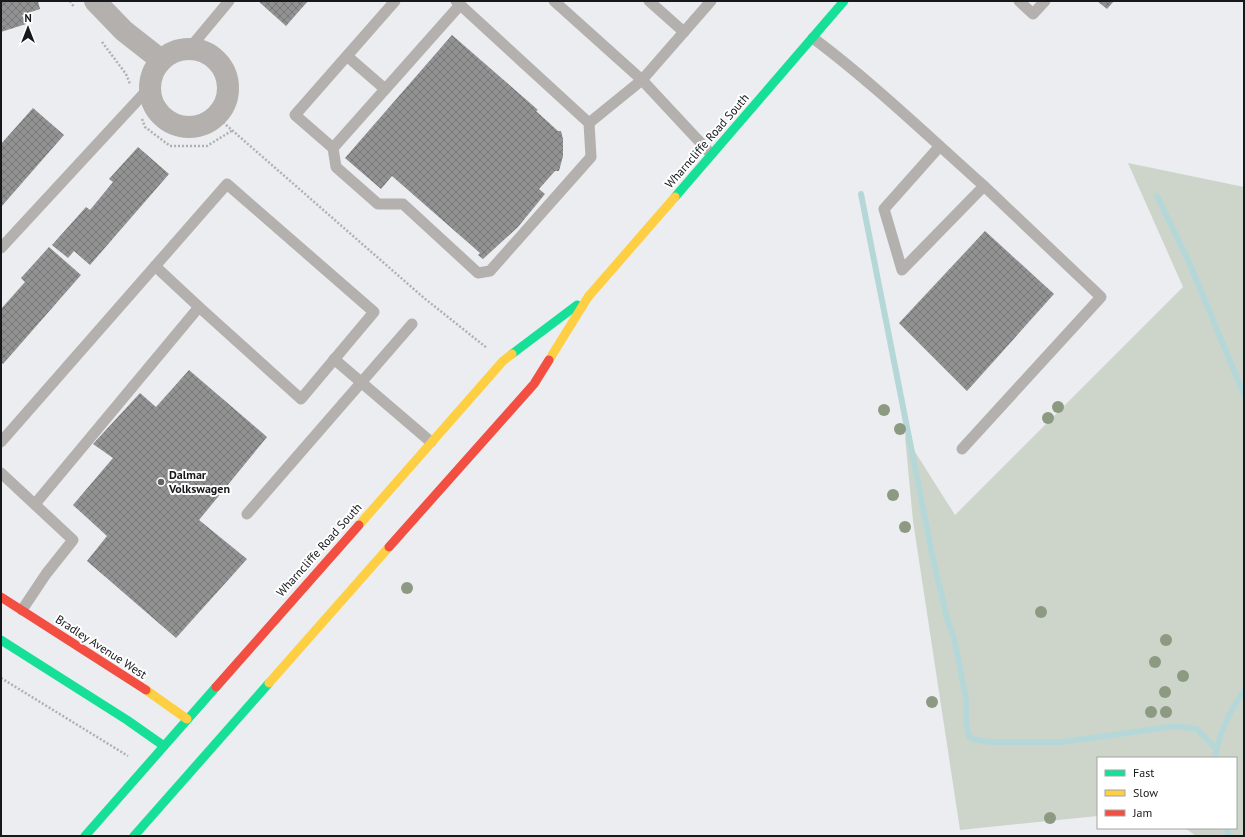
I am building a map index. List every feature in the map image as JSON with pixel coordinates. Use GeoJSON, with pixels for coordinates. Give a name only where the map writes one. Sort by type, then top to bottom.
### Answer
{"type":"FeatureCollection","features":[{"type":"Feature","properties":{"kind":"main road","name":"Wharncliffe Road South"},"geometry":{"type":"LineString","coordinates":[[134,836],[534,384],[588,297],[844,1]]}},
{"type":"Feature","properties":{"kind":"main road","name":"Wharncliffe Road South"},"geometry":{"type":"LineString","coordinates":[[85,836],[186,719],[503,361],[588,297]]}},
{"type":"Feature","properties":{"kind":"main road","name":"Bradley Avenue West"},"geometry":{"type":"LineString","coordinates":[[1,597],[150,693],[186,719]]}},
{"type":"Feature","properties":{"kind":"main road"},"geometry":{"type":"LineString","coordinates":[[1,640],[127,720],[164,746]]}},
{"type":"Feature","properties":{"kind":"street"},"geometry":{"type":"LineString","coordinates":[[95,1],[124,31],[161,60]]}},
{"type":"Feature","properties":{"kind":"street"},"geometry":{"type":"LineString","coordinates":[[189,49],[204,52],[217,60],[226,73],[229,88],[226,104],[217,116],[204,125],[189,128],[174,125],[161,116],[152,103],[149,88],[152,73],[161,60],[174,52],[189,49]]}},
{"type":"Feature","properties":{"kind":"lane"},"geometry":{"type":"LineString","coordinates":[[189,49],[229,1]]}},
{"type":"Feature","properties":{"kind":"lane"},"geometry":{"type":"LineString","coordinates":[[334,148],[458,3],[589,123],[591,157],[490,271],[478,273],[403,204],[378,204],[336,167],[334,148],[295,116],[395,1]]}},
{"type":"Feature","properties":{"kind":"lane"},"geometry":{"type":"LineString","coordinates":[[554,1],[642,80],[711,154]]}},
{"type":"Feature","properties":{"kind":"lane"},"geometry":{"type":"LineString","coordinates":[[649,1],[684,32]]}},
{"type":"Feature","properties":{"kind":"lane"},"geometry":{"type":"LineString","coordinates":[[589,123],[642,80],[711,1]]}},
{"type":"Feature","properties":{"kind":"lane"},"geometry":{"type":"LineString","coordinates":[[1019,1],[1033,14],[1045,1]]}},
{"type":"Feature","properties":{"kind":"lane"},"geometry":{"type":"LineString","coordinates":[[813,38],[846,62],[940,146],[1101,297],[962,449]]}},
{"type":"Feature","properties":{"kind":"lane"},"geometry":{"type":"LineString","coordinates":[[347,56],[385,89]]}},
{"type":"Feature","properties":{"kind":"lane"},"geometry":{"type":"LineString","coordinates":[[1,248],[149,88]]}},
{"type":"Feature","properties":{"kind":"lane"},"geometry":{"type":"LineString","coordinates":[[940,146],[884,209],[902,270],[984,186]]}},
{"type":"Feature","properties":{"kind":"lane"},"geometry":{"type":"LineString","coordinates":[[1,442],[155,266],[227,184],[374,312],[301,399],[155,266]]}},
{"type":"Feature","properties":{"kind":"lane"},"geometry":{"type":"LineString","coordinates":[[35,504],[199,307]]}},
{"type":"Feature","properties":{"kind":"lane"},"geometry":{"type":"LineString","coordinates":[[247,514],[412,324]]}},
{"type":"Feature","properties":{"kind":"lane"},"geometry":{"type":"LineString","coordinates":[[334,359],[431,442]]}},
{"type":"Feature","properties":{"kind":"lane"},"geometry":{"type":"LineString","coordinates":[[1,473],[73,540],[46,574],[22,610]]}},
{"type":"Feature","properties":{"kind":"path"},"geometry":{"type":"LineString","coordinates":[[217,116],[424,298],[503,361]]}},
{"type":"Feature","properties":{"kind":"path"},"geometry":{"type":"LineString","coordinates":[[1,678],[145,767]]}},
{"type":"Feature","properties":{"kind":"shaded area"},"geometry":{"type":"Polygon","coordinates":[[[1128,163],[1244,187],[1244,836],[1196,836],[1186,829],[1237,829],[1237,757],[1097,757],[1097,816],[960,830],[913,521],[905,436],[955,515],[1183,287],[1128,163]]]}},
{"type":"Feature","properties":{"kind":"building"},"geometry":{"type":"Polygon","coordinates":[[[1,1],[38,1],[40,9],[22,15],[26,24],[1,32],[1,1]]]}},
{"type":"Feature","properties":{"kind":"building"},"geometry":{"type":"Polygon","coordinates":[[[258,1],[308,1],[286,26],[258,1]]]}},
{"type":"Feature","properties":{"kind":"building"},"geometry":{"type":"Polygon","coordinates":[[[1097,1],[1114,1],[1107,9],[1097,1]]]}},
{"type":"Feature","properties":{"kind":"building"},"geometry":{"type":"Polygon","coordinates":[[[452,35],[538,110],[536,111],[558,131],[561,131],[563,139],[563,156],[559,171],[555,171],[539,189],[545,194],[518,227],[483,259],[478,255],[480,253],[392,176],[381,189],[345,158],[452,35]]]}},
{"type":"Feature","properties":{"kind":"building"},"geometry":{"type":"Polygon","coordinates":[[[33,108],[64,135],[1,207],[1,144],[33,108]]]}},
{"type":"Feature","properties":{"kind":"building"},"geometry":{"type":"Polygon","coordinates":[[[138,147],[169,174],[90,265],[74,251],[68,258],[52,245],[86,207],[90,210],[113,182],[109,179],[138,147]]]}},
{"type":"Feature","properties":{"kind":"building"},"geometry":{"type":"Polygon","coordinates":[[[985,231],[1054,294],[967,391],[899,323],[985,231]]]}},
{"type":"Feature","properties":{"kind":"building"},"geometry":{"type":"Polygon","coordinates":[[[49,247],[81,275],[3,364],[1,362],[1,309],[25,282],[21,278],[49,247]]]}},
{"type":"Feature","properties":{"kind":"building","name":"Dalmar Volkswagen"},"geometry":{"type":"Polygon","coordinates":[[[189,370],[267,437],[199,520],[247,559],[176,638],[87,561],[107,536],[73,505],[113,458],[93,444],[140,393],[156,407],[189,370]]]}},
{"type":"Feature","properties":{"kind":"waterway"},"geometry":{"type":"LineString","coordinates":[[861,194],[933,559],[947,618],[954,638],[966,699],[966,724],[969,736],[972,739],[991,742],[1063,742],[1176,726],[1197,729],[1215,748]]}},
{"type":"Feature","properties":{"kind":"waterway"},"geometry":{"type":"LineString","coordinates":[[1157,196],[1189,262],[1244,395]]}},
{"type":"Feature","properties":{"kind":"waterway"},"geometry":{"type":"LineString","coordinates":[[1215,757],[1225,723],[1244,691]]}},
{"type":"Feature","properties":{"kind":"waterway"},"geometry":{"type":"LineString","coordinates":[[1226,829],[1230,836]]}},
{"type":"Feature","properties":{"kind":"traffic: fast"},"geometry":{"type":"LineString","coordinates":[[675,197],[844,1]]}},
{"type":"Feature","properties":{"kind":"traffic: fast"},"geometry":{"type":"LineString","coordinates":[[512,354],[577,305]]}},
{"type":"Feature","properties":{"kind":"traffic: fast"},"geometry":{"type":"LineString","coordinates":[[1,640],[127,720],[164,746]]}},
{"type":"Feature","properties":{"kind":"traffic: fast"},"geometry":{"type":"LineString","coordinates":[[134,836],[269,683]]}},
{"type":"Feature","properties":{"kind":"traffic: fast"},"geometry":{"type":"LineString","coordinates":[[85,836],[216,687]]}},
{"type":"Feature","properties":{"kind":"traffic: slow"},"geometry":{"type":"LineString","coordinates":[[549,360],[588,297],[675,197]]}},
{"type":"Feature","properties":{"kind":"traffic: slow"},"geometry":{"type":"LineString","coordinates":[[359,525],[503,361],[512,354]]}},
{"type":"Feature","properties":{"kind":"traffic: slow"},"geometry":{"type":"LineString","coordinates":[[269,683],[389,547]]}},
{"type":"Feature","properties":{"kind":"traffic: slow"},"geometry":{"type":"LineString","coordinates":[[146,690],[187,719]]}},
{"type":"Feature","properties":{"kind":"traffic: jam"},"geometry":{"type":"LineString","coordinates":[[389,547],[534,384],[549,360]]}},
{"type":"Feature","properties":{"kind":"traffic: jam"},"geometry":{"type":"LineString","coordinates":[[216,687],[359,525]]}},
{"type":"Feature","properties":{"kind":"traffic: jam"},"geometry":{"type":"LineString","coordinates":[[1,597],[146,690]]}},
{"type":"Feature","properties":{"kind":"place","name":"Dalmar Volkswagen"},"geometry":{"type":"Point","coordinates":[161,482]}}]}
